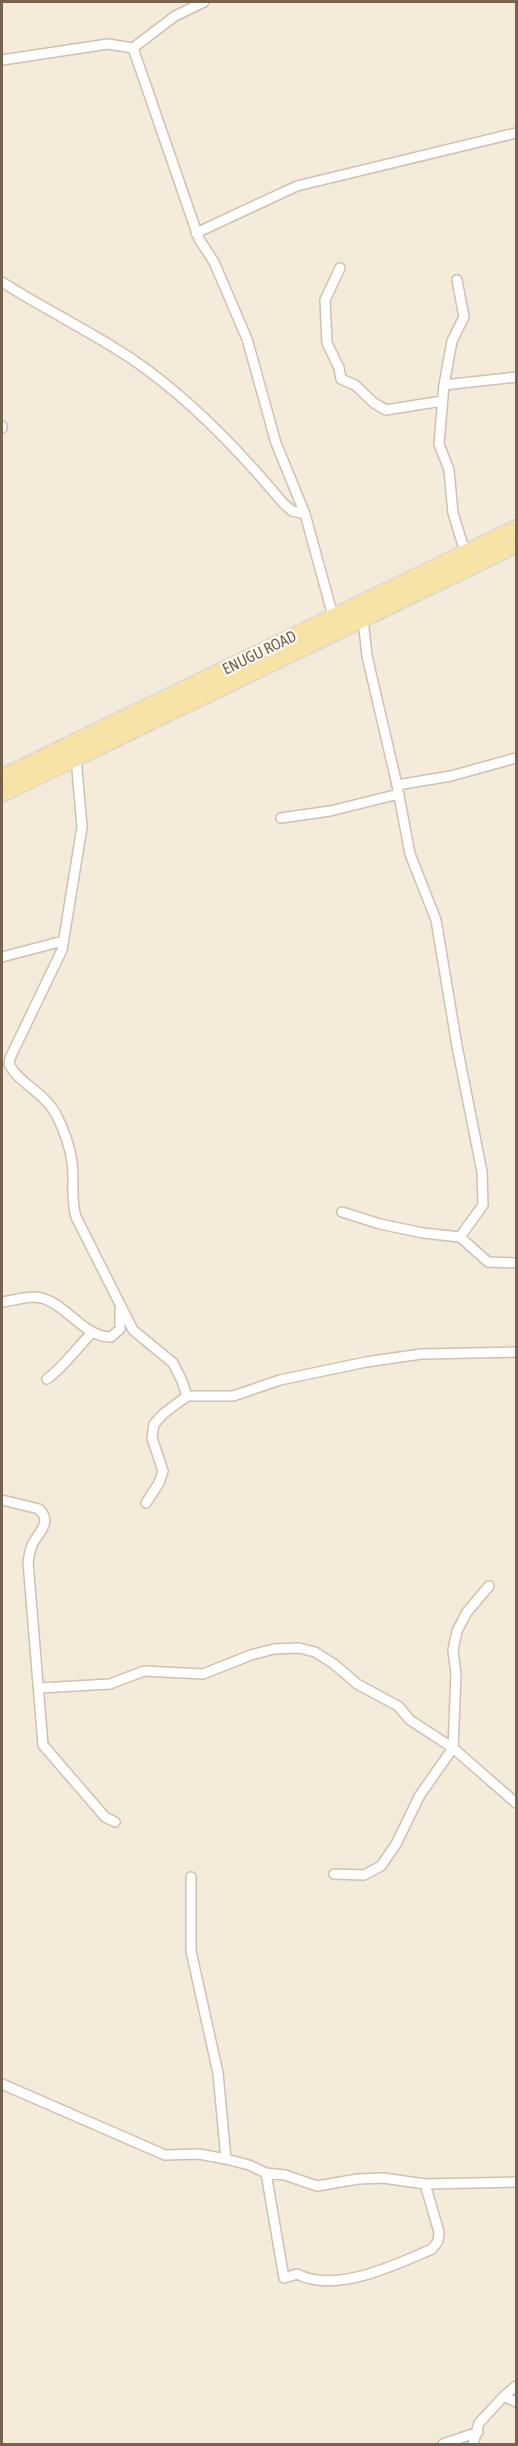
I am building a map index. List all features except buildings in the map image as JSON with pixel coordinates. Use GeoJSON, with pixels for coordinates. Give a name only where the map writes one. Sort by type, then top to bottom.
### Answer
{"type":"FeatureCollection","features":[{"type":"Feature","properties":{"kind":"main road","name":"ENUGU ROAD"},"geometry":{"type":"LineString","coordinates":[[2,777],[516,528]]}},
{"type":"Feature","properties":{"kind":"main road"},"geometry":{"type":"LineString","coordinates":[[2,794],[516,545]]}},
{"type":"Feature","properties":{"kind":"street"},"geometry":{"type":"LineString","coordinates":[[2,60],[108,44],[133,48],[175,16],[204,2]]}},
{"type":"Feature","properties":{"kind":"street"},"geometry":{"type":"LineString","coordinates":[[133,48],[196,233],[214,262],[246,339],[276,443],[305,514],[333,616]]}},
{"type":"Feature","properties":{"kind":"street"},"geometry":{"type":"LineString","coordinates":[[196,233],[297,186],[516,133]]}},
{"type":"Feature","properties":{"kind":"street"},"geometry":{"type":"LineString","coordinates":[[340,268],[325,300],[327,343],[339,368],[341,379],[355,385],[374,403],[386,410],[442,401]]}},
{"type":"Feature","properties":{"kind":"street"},"geometry":{"type":"LineString","coordinates":[[457,280],[464,317],[452,341],[442,401],[440,444],[449,470],[453,513],[465,552]]}},
{"type":"Feature","properties":{"kind":"street"},"geometry":{"type":"LineString","coordinates":[[2,282],[131,358],[219,432],[283,503],[292,511],[305,514]]}},
{"type":"Feature","properties":{"kind":"street"},"geometry":{"type":"LineString","coordinates":[[444,385],[516,377]]}},
{"type":"Feature","properties":{"kind":"street"},"geometry":{"type":"LineString","coordinates":[[363,619],[367,656],[398,790],[410,854],[436,920],[457,1046],[482,1172],[483,1205],[460,1237]]}},
{"type":"Feature","properties":{"kind":"street"},"geometry":{"type":"LineString","coordinates":[[76,758],[82,826],[62,950],[9,1064],[15,1073],[45,1097],[61,1126],[72,1162],[71,1201],[76,1217],[134,1330],[173,1363],[183,1381],[187,1396]]}},
{"type":"Feature","properties":{"kind":"street"},"geometry":{"type":"LineString","coordinates":[[281,818],[330,811],[516,758]]}},
{"type":"Feature","properties":{"kind":"street"},"geometry":{"type":"LineString","coordinates":[[2,957],[63,941]]}},
{"type":"Feature","properties":{"kind":"street"},"geometry":{"type":"LineString","coordinates":[[342,1212],[380,1224],[423,1233],[460,1237],[488,1262],[516,1263]]}},
{"type":"Feature","properties":{"kind":"street"},"geometry":{"type":"LineString","coordinates":[[2,1302],[35,1297],[43,1299],[79,1321],[92,1333],[103,1337],[117,1334],[121,1322],[120,1304]]}},
{"type":"Feature","properties":{"kind":"street"},"geometry":{"type":"LineString","coordinates":[[47,1379],[66,1363],[92,1333]]}},
{"type":"Feature","properties":{"kind":"street"},"geometry":{"type":"LineString","coordinates":[[146,1503],[159,1483],[163,1470],[152,1438],[154,1424],[163,1414],[187,1396],[233,1396],[280,1380],[377,1360],[421,1354],[516,1352]]}},
{"type":"Feature","properties":{"kind":"street"},"geometry":{"type":"LineString","coordinates":[[2,1500],[39,1509],[45,1518],[45,1528],[32,1545],[28,1562],[32,1631],[40,1688],[44,1748],[105,1817],[115,1822]]}},
{"type":"Feature","properties":{"kind":"street"},"geometry":{"type":"LineString","coordinates":[[334,1874],[364,1875],[381,1866],[396,1844],[420,1795],[453,1748],[456,1675],[453,1650],[457,1631],[467,1612],[489,1586]]}},
{"type":"Feature","properties":{"kind":"street"},"geometry":{"type":"LineString","coordinates":[[40,1688],[110,1684],[144,1671],[203,1674],[251,1655],[274,1649],[299,1648],[315,1652],[334,1664],[357,1684],[398,1706],[410,1720],[453,1748],[516,1803]]}},
{"type":"Feature","properties":{"kind":"street"},"geometry":{"type":"LineString","coordinates":[[191,1877],[191,1951],[218,2073],[226,2159]]}},
{"type":"Feature","properties":{"kind":"street"},"geometry":{"type":"LineString","coordinates":[[2,2084],[165,2155],[199,2154],[226,2159],[249,2165],[266,2173],[285,2175],[317,2186],[358,2179],[383,2178],[425,2184],[516,2182]]}},
{"type":"Feature","properties":{"kind":"street"},"geometry":{"type":"LineString","coordinates":[[266,2173],[284,2278],[297,2274],[303,2277],[334,2281],[366,2275],[432,2249],[438,2241],[440,2232],[425,2184]]}},
{"type":"Feature","properties":{"kind":"street"},"geometry":{"type":"LineString","coordinates":[[473,2445],[479,2423],[516,2386]]}},
{"type":"Feature","properties":{"kind":"street"},"geometry":{"type":"LineString","coordinates":[[504,2396],[516,2402]]}},
{"type":"Feature","properties":{"kind":"street"},"geometry":{"type":"LineString","coordinates":[[443,2445],[478,2432]]}},
{"type":"Feature","properties":{"kind":"shaded area"},"geometry":{"type":"Polygon","coordinates":[[[2,2],[516,2],[516,2444],[2,2444],[2,2]]]}}]}
